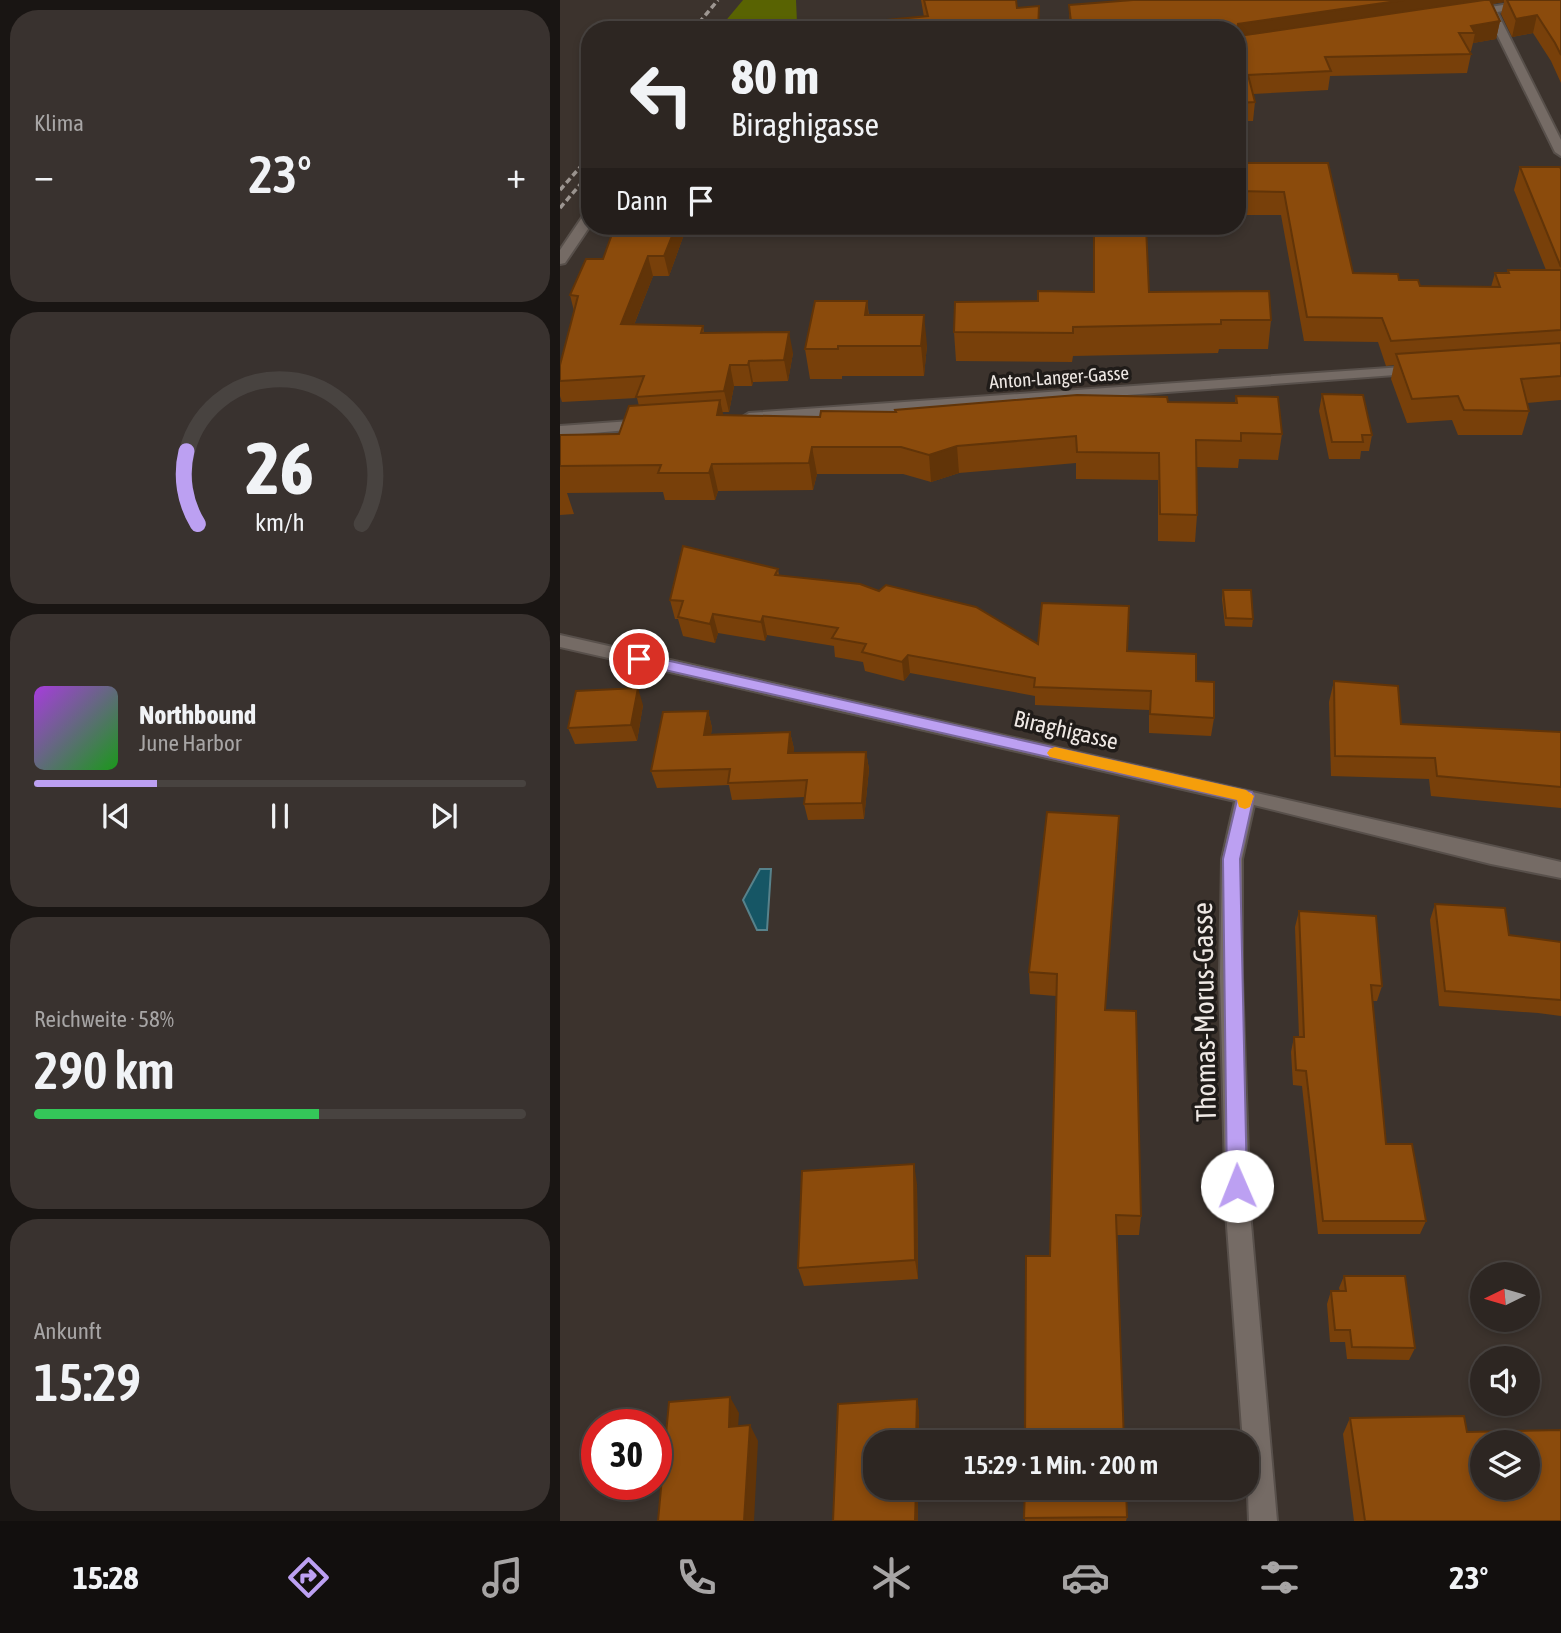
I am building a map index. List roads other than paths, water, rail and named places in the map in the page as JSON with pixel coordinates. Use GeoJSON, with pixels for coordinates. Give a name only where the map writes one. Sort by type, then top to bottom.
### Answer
{"type":"FeatureCollection","features":[{"type":"Feature","properties":{"kind":"street"},"geometry":{"type":"LineString","coordinates":[[1451,16],[1557,0]]}},
{"type":"Feature","properties":{"kind":"street"},"geometry":{"type":"LineString","coordinates":[[1491,10],[1561,152]]}},
{"type":"Feature","properties":{"kind":"street"},"geometry":{"type":"LineString","coordinates":[[560,260],[581,229]]}},
{"type":"Feature","properties":{"kind":"street","name":"Anton-Langer-Gasse"},"geometry":{"type":"LineString","coordinates":[[727,419],[1436,369]]}},
{"type":"Feature","properties":{"kind":"street"},"geometry":{"type":"LineString","coordinates":[[560,431],[657,424]]}},
{"type":"Feature","properties":{"kind":"street","name":"Biraghigasse"},"geometry":{"type":"LineString","coordinates":[[560,641],[1561,870]]}},
{"type":"Feature","properties":{"kind":"street","name":"Thomas-Morus-Gasse"},"geometry":{"type":"LineString","coordinates":[[1246,796],[1231,859],[1231,977],[1238,1212],[1263,1521]]}},
{"type":"Feature","properties":{"kind":"water"},"geometry":{"type":"Polygon","coordinates":[[[760,869],[771,869],[767,930],[757,930],[743,900],[760,869]]]}},
{"type":"Feature","properties":{"kind":"railway"},"geometry":{"type":"LineString","coordinates":[[700,21],[718,0]]}},
{"type":"Feature","properties":{"kind":"railway"},"geometry":{"type":"LineString","coordinates":[[560,190],[581,166]]}},
{"type":"Feature","properties":{"kind":"railway"},"geometry":{"type":"LineString","coordinates":[[560,208],[581,184]]}}]}
